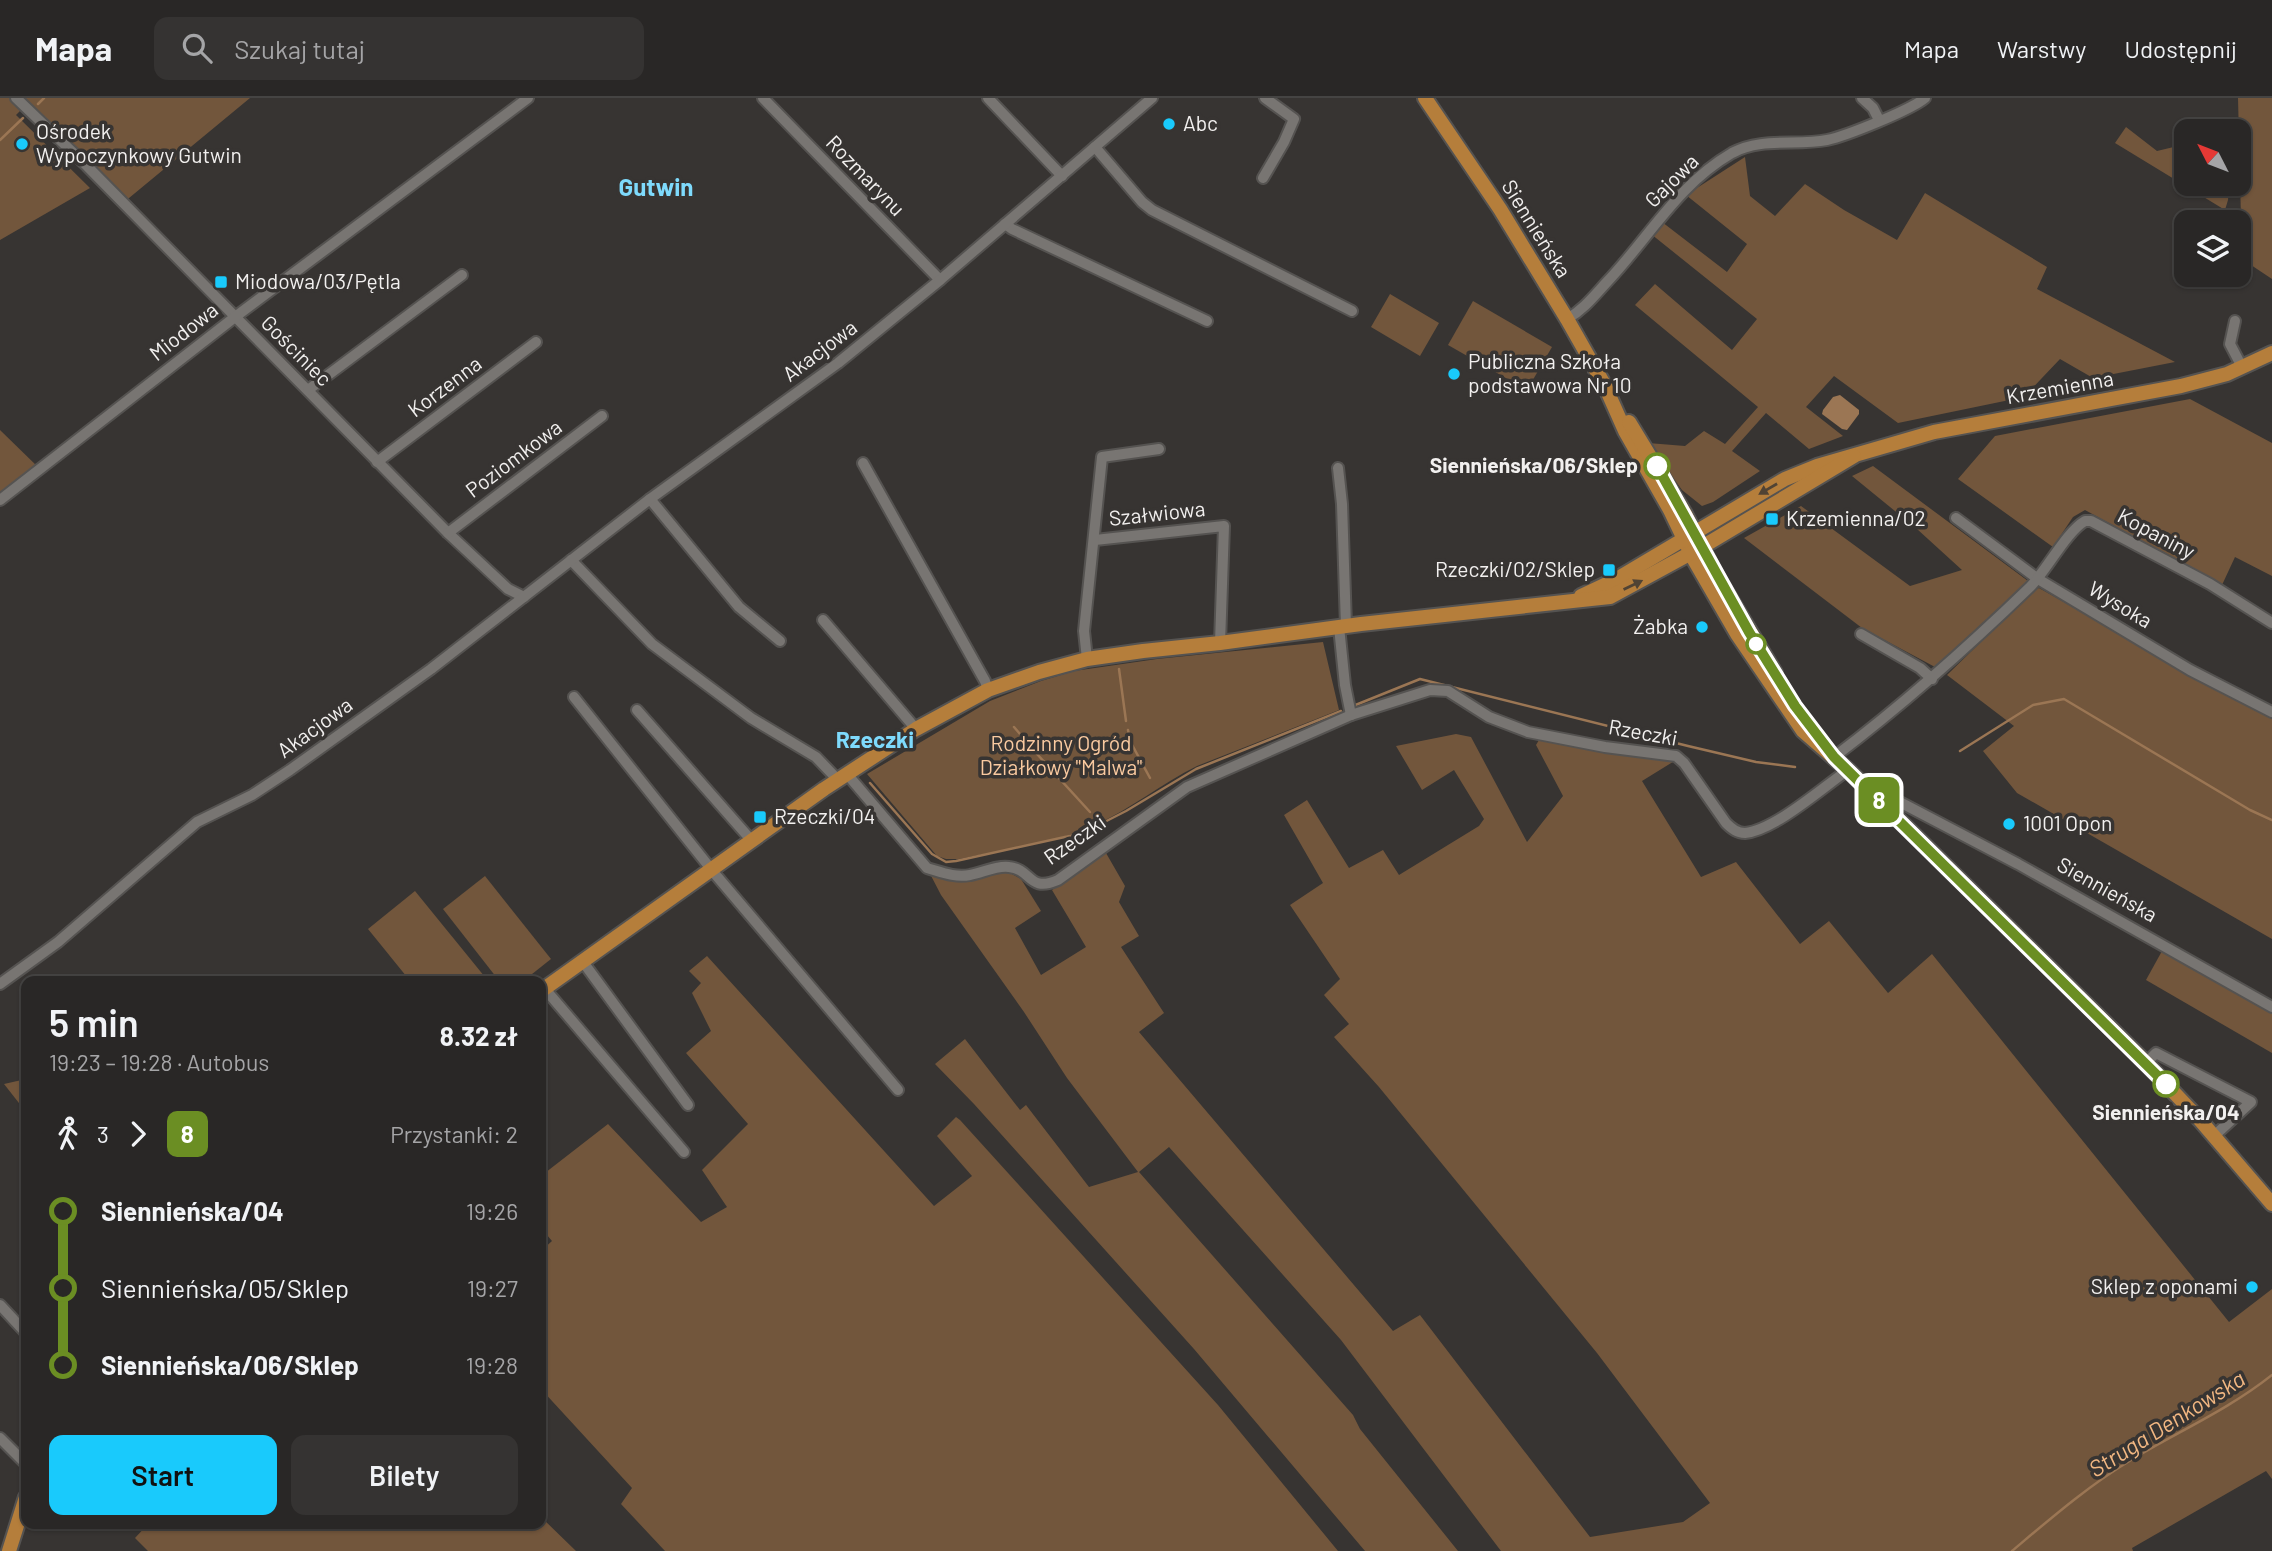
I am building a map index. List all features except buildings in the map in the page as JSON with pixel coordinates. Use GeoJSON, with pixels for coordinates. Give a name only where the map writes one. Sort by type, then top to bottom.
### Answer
{"type":"FeatureCollection","features":[{"type":"Feature","properties":{"kind":"main road","name":"Siennieńska"},"geometry":{"type":"LineString","coordinates":[[1424,98],[1500,209],[1567,319],[1605,386],[1625,431],[1689,535],[1737,634],[1803,731],[1848,770],[2147,1063],[2272,1204]]}},
{"type":"Feature","properties":{"kind":"main road","name":"Krzemienna"},"geometry":{"type":"LineString","coordinates":[[1689,535],[1785,479],[1817,466],[1934,432],[2180,386],[2242,368],[2272,354]]}},
{"type":"Feature","properties":{"kind":"main road","name":"Krzemienna"},"geometry":{"type":"LineString","coordinates":[[1696,550],[1854,456]]}},
{"type":"Feature","properties":{"kind":"main road"},"geometry":{"type":"LineString","coordinates":[[1570,600],[1615,580],[1689,535]]}},
{"type":"Feature","properties":{"kind":"main road"},"geometry":{"type":"LineString","coordinates":[[546,988],[843,777],[916,729],[988,690],[1087,659],[1342,626],[1610,597],[1696,550]]}},
{"type":"Feature","properties":{"kind":"main road"},"geometry":{"type":"LineString","coordinates":[[9,1551],[21,1513]]}},
{"type":"Feature","properties":{"kind":"street","name":"Gościniec"},"geometry":{"type":"LineString","coordinates":[[16,98],[87,166],[448,533],[508,589],[524,597]]}},
{"type":"Feature","properties":{"kind":"street","name":"Miodowa"},"geometry":{"type":"LineString","coordinates":[[0,500],[235,317],[528,98]]}},
{"type":"Feature","properties":{"kind":"street","name":"Rozmarynu"},"geometry":{"type":"LineString","coordinates":[[763,98],[940,280]]}},
{"type":"Feature","properties":{"kind":"street"},"geometry":{"type":"LineString","coordinates":[[988,98],[1062,176]]}},
{"type":"Feature","properties":{"kind":"street"},"geometry":{"type":"LineString","coordinates":[[1263,178],[1294,119],[1265,98]]}},
{"type":"Feature","properties":{"kind":"street"},"geometry":{"type":"LineString","coordinates":[[1862,98],[1873,108],[1880,120]]}},
{"type":"Feature","properties":{"kind":"street","name":"Gajowa"},"geometry":{"type":"LineString","coordinates":[[1567,319],[1581,309],[1616,272],[1680,193],[1730,154],[1750,146],[1768,143],[1828,140],[1917,104],[1925,98]]}},
{"type":"Feature","properties":{"kind":"street","name":"Akacjowa"},"geometry":{"type":"LineString","coordinates":[[0,984],[58,942],[197,822],[252,795],[431,670],[650,499],[838,363],[1062,176],[1146,100]]}},
{"type":"Feature","properties":{"kind":"street"},"geometry":{"type":"LineString","coordinates":[[1095,147],[1152,210],[1352,311]]}},
{"type":"Feature","properties":{"kind":"street"},"geometry":{"type":"LineString","coordinates":[[1005,224],[1207,321]]}},
{"type":"Feature","properties":{"kind":"street"},"geometry":{"type":"LineString","coordinates":[[309,390],[463,275]]}},
{"type":"Feature","properties":{"kind":"street"},"geometry":{"type":"LineString","coordinates":[[2235,321],[2230,344],[2242,368]]}},
{"type":"Feature","properties":{"kind":"street","name":"Korzenna"},"geometry":{"type":"LineString","coordinates":[[377,462],[536,342]]}},
{"type":"Feature","properties":{"kind":"street","name":"Poziomkowa"},"geometry":{"type":"LineString","coordinates":[[448,533],[602,416]]}},
{"type":"Feature","properties":{"kind":"street","name":"Szałwiowa"},"geometry":{"type":"LineString","coordinates":[[1087,659],[1084,631],[1102,457],[1159,449]]}},
{"type":"Feature","properties":{"kind":"street"},"geometry":{"type":"LineString","coordinates":[[863,463],[948,613],[988,690]]}},
{"type":"Feature","properties":{"kind":"street"},"geometry":{"type":"LineString","coordinates":[[1338,468],[1342,504],[1345,685],[1351,715]]}},
{"type":"Feature","properties":{"kind":"street"},"geometry":{"type":"LineString","coordinates":[[650,499],[739,607],[780,641]]}},
{"type":"Feature","properties":{"kind":"street","name":"Wysoka"},"geometry":{"type":"LineString","coordinates":[[1956,518],[2038,579],[2190,670],[2272,712]]}},
{"type":"Feature","properties":{"kind":"street","name":"Kopaniny"},"geometry":{"type":"LineString","coordinates":[[2038,579],[2076,528],[2085,521],[2091,521],[2210,584],[2272,623]]}},
{"type":"Feature","properties":{"kind":"street","name":"Szałwiowa"},"geometry":{"type":"LineString","coordinates":[[1095,540],[1224,526],[1220,643]]}},
{"type":"Feature","properties":{"kind":"street","name":"Rzeczki"},"geometry":{"type":"LineString","coordinates":[[571,560],[652,644],[751,718],[816,757],[843,777],[927,868],[946,874],[967,876],[1009,866],[1035,883],[1048,885],[1187,787],[1351,715],[1430,690],[1448,691],[1489,717],[1528,732],[1605,747],[1676,756],[1684,763],[1726,823],[1733,830],[1743,833],[1774,823],[1848,770]]}},
{"type":"Feature","properties":{"kind":"street"},"geometry":{"type":"LineString","coordinates":[[1834,757],[1932,679],[2038,579]]}},
{"type":"Feature","properties":{"kind":"street"},"geometry":{"type":"LineString","coordinates":[[823,620],[916,729]]}},
{"type":"Feature","properties":{"kind":"street"},"geometry":{"type":"LineString","coordinates":[[1861,634],[1920,668],[1932,679]]}},
{"type":"Feature","properties":{"kind":"street"},"geometry":{"type":"LineString","coordinates":[[574,697],[712,870],[898,1090]]}},
{"type":"Feature","properties":{"kind":"street"},"geometry":{"type":"LineString","coordinates":[[637,710],[752,841]]}},
{"type":"Feature","properties":{"kind":"street","name":"Siennieńska"},"geometry":{"type":"LineString","coordinates":[[1884,805],[1892,798],[1904,804],[2018,864],[2272,1007]]}},
{"type":"Feature","properties":{"kind":"street"},"geometry":{"type":"LineString","coordinates":[[583,962],[688,1105]]}},
{"type":"Feature","properties":{"kind":"street"},"geometry":{"type":"LineString","coordinates":[[546,993],[684,1152]]}},
{"type":"Feature","properties":{"kind":"street"},"geometry":{"type":"LineString","coordinates":[[2147,1063],[2156,1053],[2250,1102],[2214,1136]]}},
{"type":"Feature","properties":{"kind":"street"},"geometry":{"type":"LineString","coordinates":[[0,1305],[21,1328]]}},
{"type":"Feature","properties":{"kind":"street"},"geometry":{"type":"LineString","coordinates":[[0,1438],[21,1459]]}},
{"type":"Feature","properties":{"kind":"green space"},"geometry":{"type":"Polygon","coordinates":[[[0,98],[250,98],[123,203],[24,107],[16,115],[90,188],[0,240],[0,98]]]}},
{"type":"Feature","properties":{"kind":"green space"},"geometry":{"type":"Polygon","coordinates":[[[2238,98],[2272,98],[2272,279],[2251,265],[2251,210],[2241,210],[2240,196],[2251,196],[2251,119],[2239,119],[2238,98]]]}},
{"type":"Feature","properties":{"kind":"green space"},"geometry":{"type":"Polygon","coordinates":[[[2126,127],[2157,151],[2174,147],[2174,179],[2115,143],[2126,127]]]}},
{"type":"Feature","properties":{"kind":"green space"},"geometry":{"type":"Polygon","coordinates":[[[1745,157],[1750,196],[1775,216],[1805,184],[1897,240],[1925,193],[2047,267],[2037,289],[2175,362],[2093,378],[2060,359],[2024,397],[1898,423],[1834,376],[1806,407],[1843,436],[1809,449],[1766,413],[1732,451],[1760,471],[1713,502],[1702,506],[1682,490],[1648,443],[1685,446],[1704,431],[1725,444],[1758,407],[1635,305],[1655,284],[1732,350],[1757,319],[1651,234],[1662,222],[1727,272],[1747,244],[1686,195],[1745,157]]]}},
{"type":"Feature","properties":{"kind":"green space"},"geometry":{"type":"Polygon","coordinates":[[[2202,196],[2228,196],[2225,210],[2202,196]]]}},
{"type":"Feature","properties":{"kind":"green space"},"geometry":{"type":"Polygon","coordinates":[[[1390,294],[1439,323],[1420,356],[1371,327],[1390,294]]]}},
{"type":"Feature","properties":{"kind":"green space"},"geometry":{"type":"Polygon","coordinates":[[[1473,301],[1552,347],[1527,390],[1448,345],[1473,301]]]}},
{"type":"Feature","properties":{"kind":"green space"},"geometry":{"type":"Polygon","coordinates":[[[2190,399],[2272,443],[2272,576],[2235,557],[2222,585],[2085,510],[2073,517],[2053,547],[1958,479],[1995,436],[2190,399]]]}},
{"type":"Feature","properties":{"kind":"green space"},"geometry":{"type":"Polygon","coordinates":[[[0,430],[40,469],[0,501],[0,430]]]}},
{"type":"Feature","properties":{"kind":"green space"},"geometry":{"type":"Polygon","coordinates":[[[1873,466],[2028,581],[1935,667],[1862,628],[1744,538],[1801,506],[1910,586],[1962,570],[1852,476],[1873,466]]]}},
{"type":"Feature","properties":{"kind":"green space"},"geometry":{"type":"Polygon","coordinates":[[[2039,588],[2272,719],[2272,939],[2017,793],[1983,751],[2014,726],[1947,675],[2039,588]]]}},
{"type":"Feature","properties":{"kind":"green space","name":"Rodzinny Ogród Działkowy \"Malwa\""},"geometry":{"type":"Polygon","coordinates":[[[1323,642],[1339,710],[1197,766],[1108,819],[1062,837],[959,859],[946,859],[937,856],[867,774],[990,701],[1074,671],[1157,659],[1323,642]]]}},
{"type":"Feature","properties":{"kind":"green space"},"geometry":{"type":"Polygon","coordinates":[[[1456,734],[1471,737],[1527,842],[1563,796],[1536,745],[1539,740],[1676,760],[1642,781],[1701,877],[1736,862],[1800,944],[1829,921],[1888,993],[1932,954],[2229,1322],[2272,1289],[2272,1479],[2266,1471],[2132,1548],[2133,1551],[1501,1551],[1341,1340],[1169,1147],[1139,1172],[1353,1415],[1360,1429],[1458,1551],[1365,1551],[1194,1349],[935,1064],[965,1039],[1020,1110],[1026,1105],[1089,1187],[1138,1172],[1067,1078],[941,895],[927,868],[1010,873],[1021,879],[1041,911],[1015,928],[1041,975],[1086,947],[1052,890],[1106,853],[1125,886],[1119,902],[1139,936],[1121,947],[1164,1013],[1139,1032],[1393,1331],[1420,1315],[1590,1537],[1683,1522],[1710,1503],[1597,1353],[1379,1087],[1334,1037],[1349,1024],[1324,995],[1340,979],[1290,905],[1323,883],[1284,815],[1307,800],[1349,868],[1383,850],[1399,875],[1479,826],[1484,819],[1454,770],[1422,790],[1396,746],[1456,734]]]}},
{"type":"Feature","properties":{"kind":"green space"},"geometry":{"type":"Polygon","coordinates":[[[485,876],[551,959],[530,976],[495,976],[443,909],[485,876]]]}},
{"type":"Feature","properties":{"kind":"green space"},"geometry":{"type":"Polygon","coordinates":[[[415,891],[484,976],[406,976],[368,929],[415,891]]]}},
{"type":"Feature","properties":{"kind":"green space"},"geometry":{"type":"Polygon","coordinates":[[[2162,951],[2272,1013],[2272,1053],[2146,980],[2162,951]]]}},
{"type":"Feature","properties":{"kind":"green space"},"geometry":{"type":"Polygon","coordinates":[[[707,956],[934,1206],[972,1176],[937,1136],[956,1117],[960,1120],[1218,1405],[1338,1551],[665,1551],[621,1504],[632,1488],[546,1394],[546,1246],[552,1241],[546,1234],[546,1172],[608,1124],[701,1222],[727,1207],[702,1170],[748,1124],[686,1053],[711,1031],[692,993],[701,983],[689,971],[707,956]]]}},
{"type":"Feature","properties":{"kind":"green space"},"geometry":{"type":"Polygon","coordinates":[[[21,1080],[21,1106],[4,1084],[21,1080]]]}},
{"type":"Feature","properties":{"kind":"green space"},"geometry":{"type":"Polygon","coordinates":[[[546,1522],[576,1551],[148,1551],[135,1538],[143,1529],[546,1529],[546,1522]]]}},
{"type":"Feature","properties":{"kind":"shaded area"},"geometry":{"type":"Polygon","coordinates":[[[1840,395],[1859,410],[1847,430],[1822,414],[1833,397],[1840,395]]]}},
{"type":"Feature","properties":{"kind":"waterway"},"geometry":{"type":"LineString","coordinates":[[38,104],[44,98]]}},
{"type":"Feature","properties":{"kind":"waterway"},"geometry":{"type":"LineString","coordinates":[[0,140],[23,118]]}},
{"type":"Feature","properties":{"kind":"waterway"},"geometry":{"type":"LineString","coordinates":[[1119,669],[1126,721]]}},
{"type":"Feature","properties":{"kind":"waterway"},"geometry":{"type":"LineString","coordinates":[[1353,706],[1420,679],[1756,762],[1795,767]]}},
{"type":"Feature","properties":{"kind":"waterway"},"geometry":{"type":"LineString","coordinates":[[1960,751],[2033,705],[2064,699],[2250,810],[2272,820]]}},
{"type":"Feature","properties":{"kind":"waterway"},"geometry":{"type":"LineString","coordinates":[[870,783],[932,854],[946,862],[956,861],[1083,833],[1196,769],[1341,711]]}},
{"type":"Feature","properties":{"kind":"waterway"},"geometry":{"type":"LineString","coordinates":[[1014,727],[1032,748]]}},
{"type":"Feature","properties":{"kind":"waterway"},"geometry":{"type":"LineString","coordinates":[[1128,730],[1130,741],[1150,778]]}},
{"type":"Feature","properties":{"kind":"waterway"},"geometry":{"type":"LineString","coordinates":[[1037,754],[1090,812]]}},
{"type":"Feature","properties":{"kind":"waterway","name":"Struga Denkowska"},"geometry":{"type":"LineString","coordinates":[[2012,1551],[2115,1470],[2221,1410],[2272,1375]]}},
{"type":"Feature","properties":{"kind":"bus line","name":"8"},"geometry":{"type":"LineString","coordinates":[[1657,466],[1749,632],[1795,706],[1834,757],[2166,1084]]}},
{"type":"Feature","properties":{"kind":"place","name":"Abc"},"geometry":{"type":"Point","coordinates":[1169,124]}},
{"type":"Feature","properties":{"kind":"place","name":"Ośrodek Wypoczynkowy Gutwin"},"geometry":{"type":"Point","coordinates":[22,144]}},
{"type":"Feature","properties":{"kind":"place","name":"Miodowa/03/Pętla"},"geometry":{"type":"Point","coordinates":[221,282]}},
{"type":"Feature","properties":{"kind":"place","name":"Publiczna Szkoła podstawowa Nr 10"},"geometry":{"type":"Point","coordinates":[1454,374]}},
{"type":"Feature","properties":{"kind":"place","name":"Siennieńska/06/Sklep"},"geometry":{"type":"Point","coordinates":[1657,466]}},
{"type":"Feature","properties":{"kind":"place","name":"Krzemienna/02"},"geometry":{"type":"Point","coordinates":[1772,519]}},
{"type":"Feature","properties":{"kind":"place","name":"Rzeczki/02/Sklep"},"geometry":{"type":"Point","coordinates":[1609,570]}},
{"type":"Feature","properties":{"kind":"place","name":"Żabka"},"geometry":{"type":"Point","coordinates":[1702,627]}},
{"type":"Feature","properties":{"kind":"place","name":"Rzeczki/04"},"geometry":{"type":"Point","coordinates":[760,817]}},
{"type":"Feature","properties":{"kind":"place","name":"1001 Opon"},"geometry":{"type":"Point","coordinates":[2009,824]}},
{"type":"Feature","properties":{"kind":"place","name":"Siennieńska/04"},"geometry":{"type":"Point","coordinates":[2166,1084]}},
{"type":"Feature","properties":{"kind":"place","name":"Sklep z oponami"},"geometry":{"type":"Point","coordinates":[2252,1287]}},
{"type":"Feature","properties":{"kind":"district","name":"Gutwin"},"geometry":{"type":"Point","coordinates":[656,188]}},
{"type":"Feature","properties":{"kind":"district","name":"Rzeczki"},"geometry":{"type":"Point","coordinates":[875,740]}}]}
